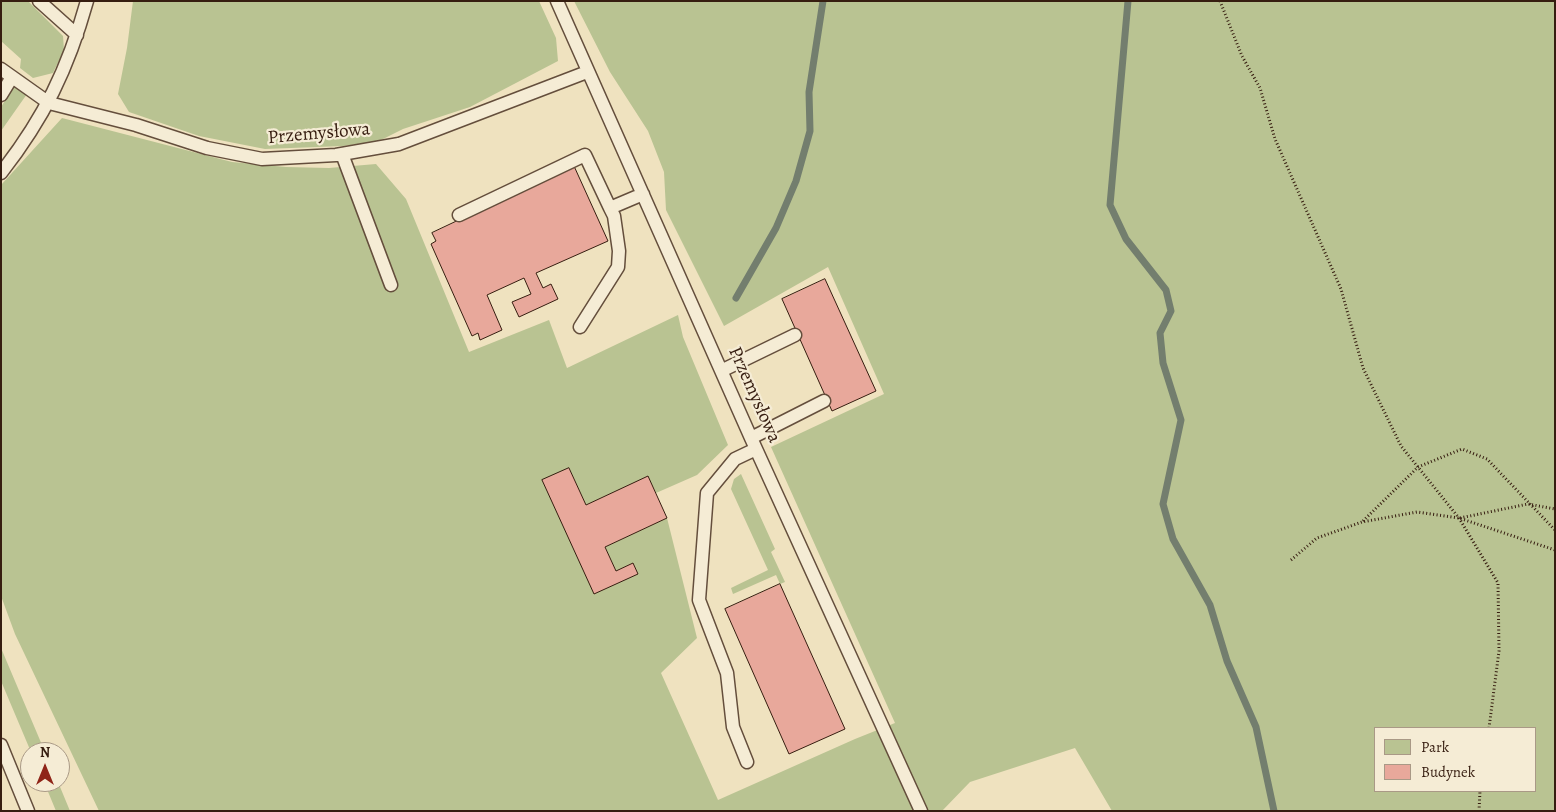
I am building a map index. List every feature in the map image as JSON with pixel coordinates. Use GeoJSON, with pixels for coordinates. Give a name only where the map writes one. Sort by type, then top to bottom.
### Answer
{"type":"FeatureCollection","features":[{"type":"Feature","properties":{"kind":"lane"},"geometry":{"type":"LineString","coordinates":[[39,1],[77,35]]}},
{"type":"Feature","properties":{"kind":"lane"},"geometry":{"type":"LineString","coordinates":[[1,174],[28,140],[49,103],[70,56],[86,1]]}},
{"type":"Feature","properties":{"kind":"lane","name":"Przemysłowa"},"geometry":{"type":"LineString","coordinates":[[557,1],[587,72],[921,811]]}},
{"type":"Feature","properties":{"kind":"lane"},"geometry":{"type":"LineString","coordinates":[[1,69],[49,103]]}},
{"type":"Feature","properties":{"kind":"lane","name":"Przemysłowa"},"geometry":{"type":"LineString","coordinates":[[49,103],[136,125],[207,148],[262,159],[342,154],[399,144],[587,72]]}},
{"type":"Feature","properties":{"kind":"lane"},"geometry":{"type":"LineString","coordinates":[[1,95],[12,77]]}},
{"type":"Feature","properties":{"kind":"lane"},"geometry":{"type":"LineString","coordinates":[[342,154],[390,285]]}},
{"type":"Feature","properties":{"kind":"lane"},"geometry":{"type":"LineString","coordinates":[[459,215],[585,155],[614,216],[619,251],[618,267],[580,327]]}},
{"type":"Feature","properties":{"kind":"lane"},"geometry":{"type":"LineString","coordinates":[[610,208],[643,194]]}},
{"type":"Feature","properties":{"kind":"lane"},"geometry":{"type":"LineString","coordinates":[[723,370],[795,335]]}},
{"type":"Feature","properties":{"kind":"lane"},"geometry":{"type":"LineString","coordinates":[[747,762],[733,727],[727,673],[699,600],[707,493],[735,459],[754,443],[824,401]]}},
{"type":"Feature","properties":{"kind":"lane"},"geometry":{"type":"LineString","coordinates":[[1,745],[28,811]]}},
{"type":"Feature","properties":{"kind":"path"},"geometry":{"type":"LineString","coordinates":[[1220,1],[1242,56],[1260,88],[1275,139],[1342,289],[1363,368],[1402,446],[1459,518],[1498,583],[1499,651],[1489,727]]}},
{"type":"Feature","properties":{"kind":"path"},"geometry":{"type":"LineString","coordinates":[[1362,522],[1418,467],[1462,449],[1487,459],[1528,504],[1555,530]]}},
{"type":"Feature","properties":{"kind":"path"},"geometry":{"type":"LineString","coordinates":[[1459,518],[1528,504],[1555,509]]}},
{"type":"Feature","properties":{"kind":"path"},"geometry":{"type":"LineString","coordinates":[[1291,560],[1317,538],[1362,522],[1416,512],[1459,518],[1555,550]]}},
{"type":"Feature","properties":{"kind":"path"},"geometry":{"type":"LineString","coordinates":[[1479,811],[1480,792]]}},
{"type":"Feature","properties":{"kind":"green space"},"geometry":{"type":"Polygon","coordinates":[[[1,1],[28,1],[63,36],[64,50],[53,73],[33,78],[20,68],[21,59],[1,41],[1,1]]]}},
{"type":"Feature","properties":{"kind":"green space"},"geometry":{"type":"Polygon","coordinates":[[[133,1],[539,1],[556,38],[558,61],[470,107],[403,129],[379,141],[343,146],[265,149],[199,136],[129,112],[118,94],[127,48],[133,1]]]}},
{"type":"Feature","properties":{"kind":"green space"},"geometry":{"type":"Polygon","coordinates":[[[574,1],[1555,1],[1555,811],[1112,811],[1075,748],[970,782],[942,811],[99,811],[70,750],[70,742],[66,742],[15,634],[1,596],[1,185],[62,118],[232,162],[286,167],[329,168],[376,164],[406,199],[469,352],[549,320],[567,368],[678,315],[683,337],[728,445],[697,475],[656,493],[648,477],[586,505],[569,468],[594,593],[638,574],[633,563],[616,571],[605,547],[667,518],[697,638],[661,673],[718,800],[895,723],[771,447],[884,394],[828,267],[724,326],[666,210],[664,172],[648,131],[610,72],[574,1]]]}},
{"type":"Feature","properties":{"kind":"green space"},"geometry":{"type":"Polygon","coordinates":[[[15,85],[27,94],[1,131],[1,107],[15,85]]]}},
{"type":"Feature","properties":{"kind":"green space"},"geometry":{"type":"Polygon","coordinates":[[[741,474],[775,549],[771,552],[785,582],[780,584],[776,575],[733,594],[731,588],[768,570],[731,489],[734,479],[741,474]]]}},
{"type":"Feature","properties":{"kind":"green space"},"geometry":{"type":"Polygon","coordinates":[[[1,648],[41,742],[27,742],[1,681],[1,648]]]}},
{"type":"Feature","properties":{"kind":"green space"},"geometry":{"type":"Polygon","coordinates":[[[48,792],[62,792],[70,811],[56,811],[48,792]]]}},
{"type":"Feature","properties":{"kind":"building"},"geometry":{"type":"Polygon","coordinates":[[[574,166],[608,241],[536,273],[543,288],[551,284],[558,299],[519,317],[512,302],[531,294],[524,278],[487,295],[502,330],[480,340],[478,333],[472,336],[431,244],[436,241],[432,233],[574,166]]]}},
{"type":"Feature","properties":{"kind":"building"},"geometry":{"type":"Polygon","coordinates":[[[825,279],[876,391],[832,411],[782,299],[825,279]]]}},
{"type":"Feature","properties":{"kind":"building"},"geometry":{"type":"Polygon","coordinates":[[[569,468],[586,505],[648,476],[667,518],[605,547],[616,571],[633,563],[638,574],[594,594],[542,480],[569,468]]]}},
{"type":"Feature","properties":{"kind":"building"},"geometry":{"type":"Polygon","coordinates":[[[780,584],[845,729],[789,754],[725,609],[780,584]]]}},
{"type":"Feature","properties":{"kind":"waterway"},"geometry":{"type":"LineString","coordinates":[[736,298],[776,228],[796,181],[810,131],[809,92],[823,1]]}},
{"type":"Feature","properties":{"kind":"waterway"},"geometry":{"type":"LineString","coordinates":[[1128,1],[1110,205],[1126,239],[1166,290],[1171,311],[1160,333],[1163,363],[1181,420],[1163,504],[1173,539],[1210,605],[1227,661],[1256,727],[1274,811]]}}]}
